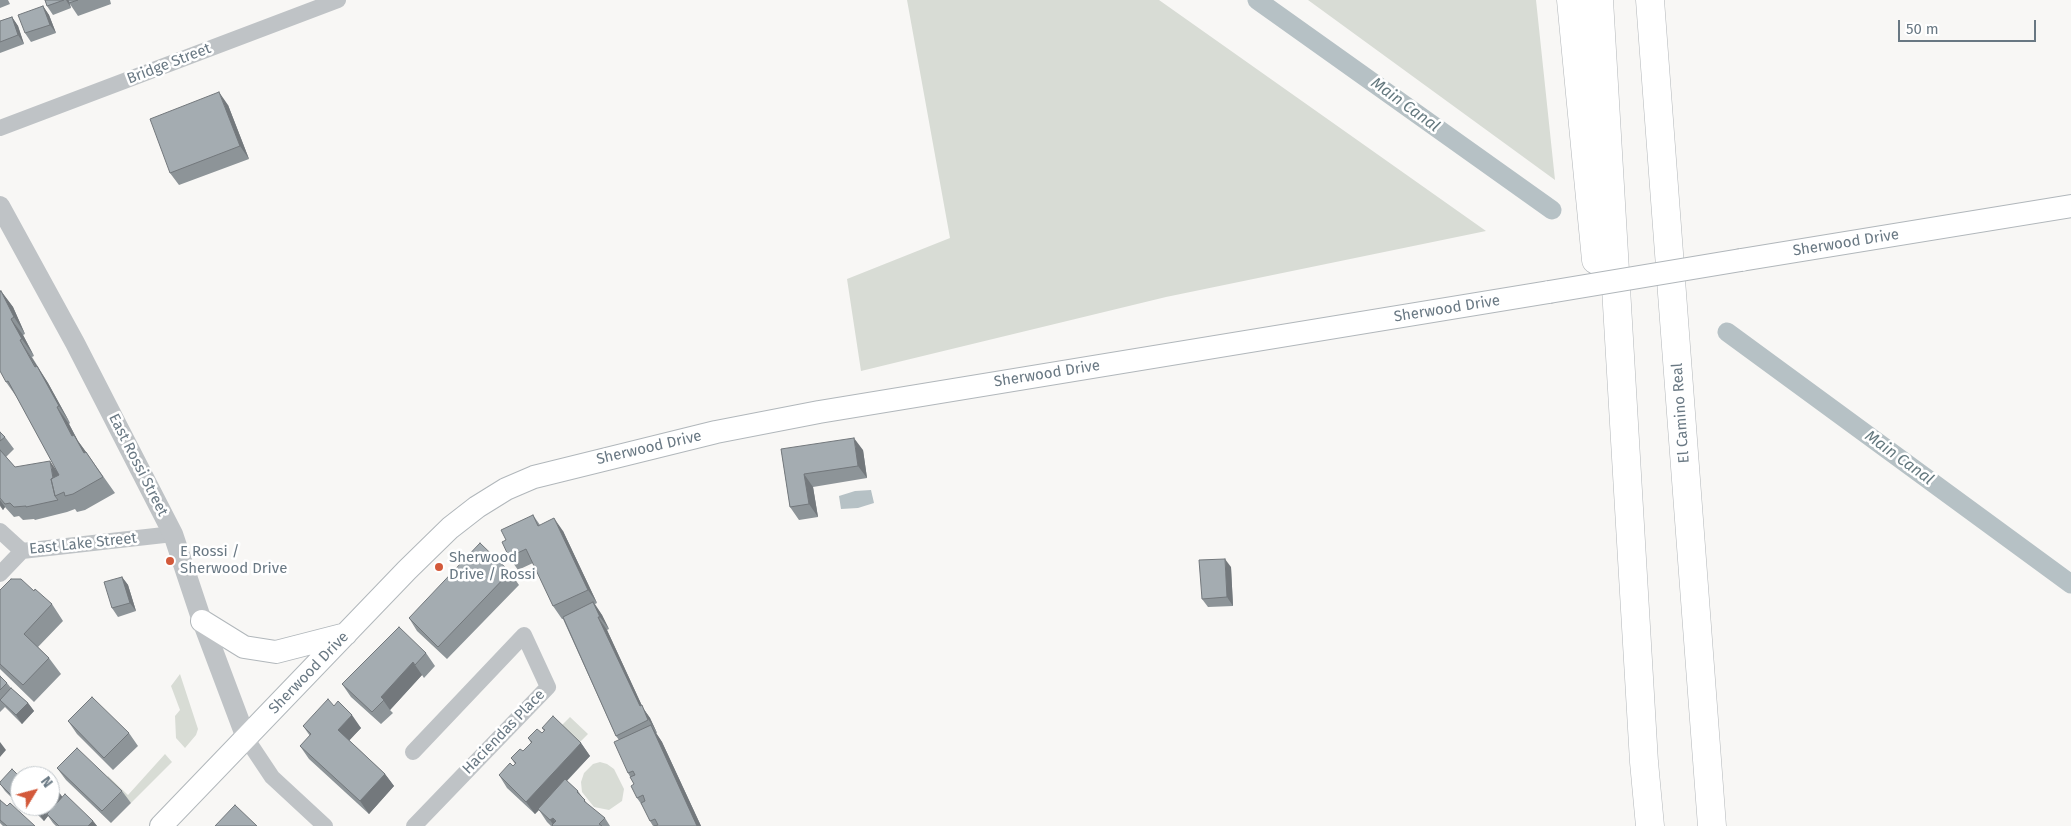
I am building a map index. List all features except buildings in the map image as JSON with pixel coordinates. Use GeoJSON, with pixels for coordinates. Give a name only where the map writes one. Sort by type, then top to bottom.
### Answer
{"type":"FeatureCollection","features":[{"type":"Feature","properties":{"kind":"highway"},"geometry":{"type":"LineString","coordinates":[[1572,0],[1650,826]]}},
{"type":"Feature","properties":{"kind":"highway"},"geometry":{"type":"LineString","coordinates":[[1599,0],[1644,762]]}},
{"type":"Feature","properties":{"kind":"highway","name":"El Camino Real"},"geometry":{"type":"LineString","coordinates":[[1650,0],[1712,826]]}},
{"type":"Feature","properties":{"kind":"main road","name":"Sherwood Drive"},"geometry":{"type":"LineString","coordinates":[[161,826],[450,528],[477,507],[506,489],[534,477],[716,432],[819,412],[2071,206]]}},
{"type":"Feature","properties":{"kind":"main road"},"geometry":{"type":"LineString","coordinates":[[202,621],[244,647],[276,652],[346,634]]}},
{"type":"Feature","properties":{"kind":"street","name":"Bridge Street"},"geometry":{"type":"LineString","coordinates":[[0,128],[332,1]]}},
{"type":"Feature","properties":{"kind":"street","name":"East Rossi Street"},"geometry":{"type":"LineString","coordinates":[[0,206],[75,343],[173,534],[202,621],[246,738]]}},
{"type":"Feature","properties":{"kind":"street","name":"East Lake Street"},"geometry":{"type":"LineString","coordinates":[[0,531],[22,552],[173,534]]}},
{"type":"Feature","properties":{"kind":"street"},"geometry":{"type":"LineString","coordinates":[[0,574],[22,552]]}},
{"type":"Feature","properties":{"kind":"street","name":"Haciendas Place"},"geometry":{"type":"LineString","coordinates":[[413,752],[524,635],[548,687],[414,826]]}},
{"type":"Feature","properties":{"kind":"street"},"geometry":{"type":"LineString","coordinates":[[246,738],[272,777],[325,826]]}},
{"type":"Feature","properties":{"kind":"shaded area"},"geometry":{"type":"Polygon","coordinates":[[[907,0],[1159,0],[1486,231],[1166,297],[861,371],[847,279],[950,238],[907,0]]]}},
{"type":"Feature","properties":{"kind":"shaded area"},"geometry":{"type":"Polygon","coordinates":[[[1308,0],[1536,0],[1555,180],[1308,0]]]}},
{"type":"Feature","properties":{"kind":"shaded area"},"geometry":{"type":"Polygon","coordinates":[[[871,490],[874,503],[858,508],[841,509],[839,496],[855,491],[871,490]]]}},
{"type":"Feature","properties":{"kind":"shaded area"},"geometry":{"type":"Polygon","coordinates":[[[180,674],[198,729],[196,735],[185,748],[176,738],[175,716],[180,710],[171,686],[180,674]]]}},
{"type":"Feature","properties":{"kind":"shaded area"},"geometry":{"type":"Polygon","coordinates":[[[570,717],[588,734],[579,743],[561,726],[570,717]]]}},
{"type":"Feature","properties":{"kind":"shaded area"},"geometry":{"type":"Polygon","coordinates":[[[165,754],[172,762],[131,803],[106,779],[108,776],[128,795],[165,754]]]}},
{"type":"Feature","properties":{"kind":"shaded area"},"geometry":{"type":"Polygon","coordinates":[[[600,762],[614,769],[624,789],[622,801],[609,810],[594,807],[582,792],[581,782],[584,773],[593,764],[600,762]]]}},
{"type":"Feature","properties":{"kind":"waterway","name":"Main Canal"},"geometry":{"type":"LineString","coordinates":[[1257,0],[1552,210]]}},
{"type":"Feature","properties":{"kind":"waterway","name":"Main Canal"},"geometry":{"type":"LineString","coordinates":[[1727,332],[2071,584]]}},
{"type":"Feature","properties":{"kind":"place","name":"E Rossi / Sherwood Drive"},"geometry":{"type":"Point","coordinates":[170,561]}},
{"type":"Feature","properties":{"kind":"place","name":"Sherwood Drive / Rossi"},"geometry":{"type":"Point","coordinates":[439,567]}}]}
